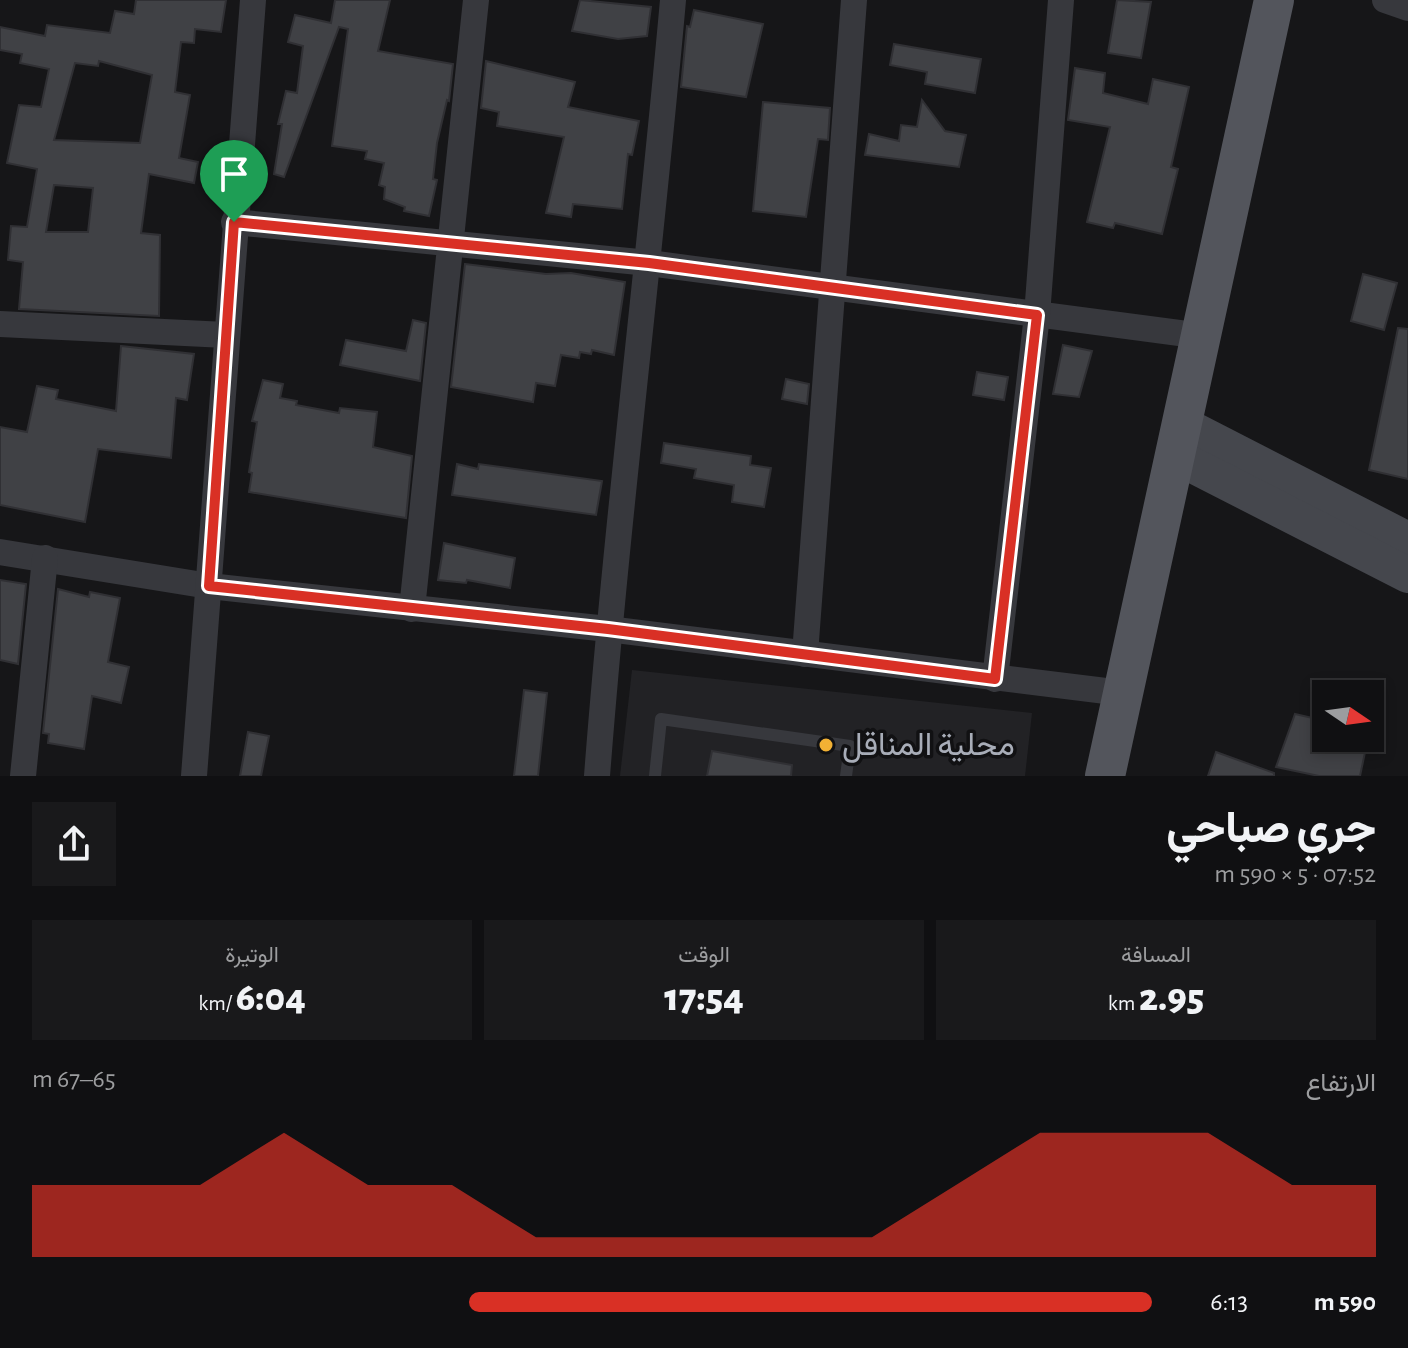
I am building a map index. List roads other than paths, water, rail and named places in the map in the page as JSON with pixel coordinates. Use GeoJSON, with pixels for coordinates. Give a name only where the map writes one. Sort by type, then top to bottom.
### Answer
{"type":"FeatureCollection","features":[{"type":"Feature","properties":{"kind":"main road"},"geometry":{"type":"LineString","coordinates":[[1105,776],[1202,336],[1265,1]]}},
{"type":"Feature","properties":{"kind":"street"},"geometry":{"type":"LineString","coordinates":[[194,776],[253,0]]}},
{"type":"Feature","properties":{"kind":"street"},"geometry":{"type":"LineString","coordinates":[[412,609],[476,0]]}},
{"type":"Feature","properties":{"kind":"street"},"geometry":{"type":"LineString","coordinates":[[597,776],[608,629],[649,263],[673,0]]}},
{"type":"Feature","properties":{"kind":"street"},"geometry":{"type":"LineString","coordinates":[[805,654],[854,0]]}},
{"type":"Feature","properties":{"kind":"street"},"geometry":{"type":"LineString","coordinates":[[995,679],[1037,315],[1061,0]]}},
{"type":"Feature","properties":{"kind":"street"},"geometry":{"type":"LineString","coordinates":[[1385,0],[1408,8]]}},
{"type":"Feature","properties":{"kind":"street"},"geometry":{"type":"LineString","coordinates":[[234,222],[450,246],[649,263],[1202,336]]}},
{"type":"Feature","properties":{"kind":"street"},"geometry":{"type":"LineString","coordinates":[[0,324],[226,335]]}},
{"type":"Feature","properties":{"kind":"street"},"geometry":{"type":"LineString","coordinates":[[1179,440],[1408,540]]}},
{"type":"Feature","properties":{"kind":"street"},"geometry":{"type":"LineString","coordinates":[[1179,440],[1408,575]]}},
{"type":"Feature","properties":{"kind":"street"},"geometry":{"type":"LineString","coordinates":[[0,552],[209,586],[608,629],[1122,693]]}},
{"type":"Feature","properties":{"kind":"street"},"geometry":{"type":"LineString","coordinates":[[23,776],[45,558]]}},
{"type":"Feature","properties":{"kind":"lane"},"geometry":{"type":"LineString","coordinates":[[655,776],[661,719],[850,746],[846,776]]}},
{"type":"Feature","properties":{"kind":"place","name":"محلية المناقل"},"geometry":{"type":"Point","coordinates":[826,745]}}]}
